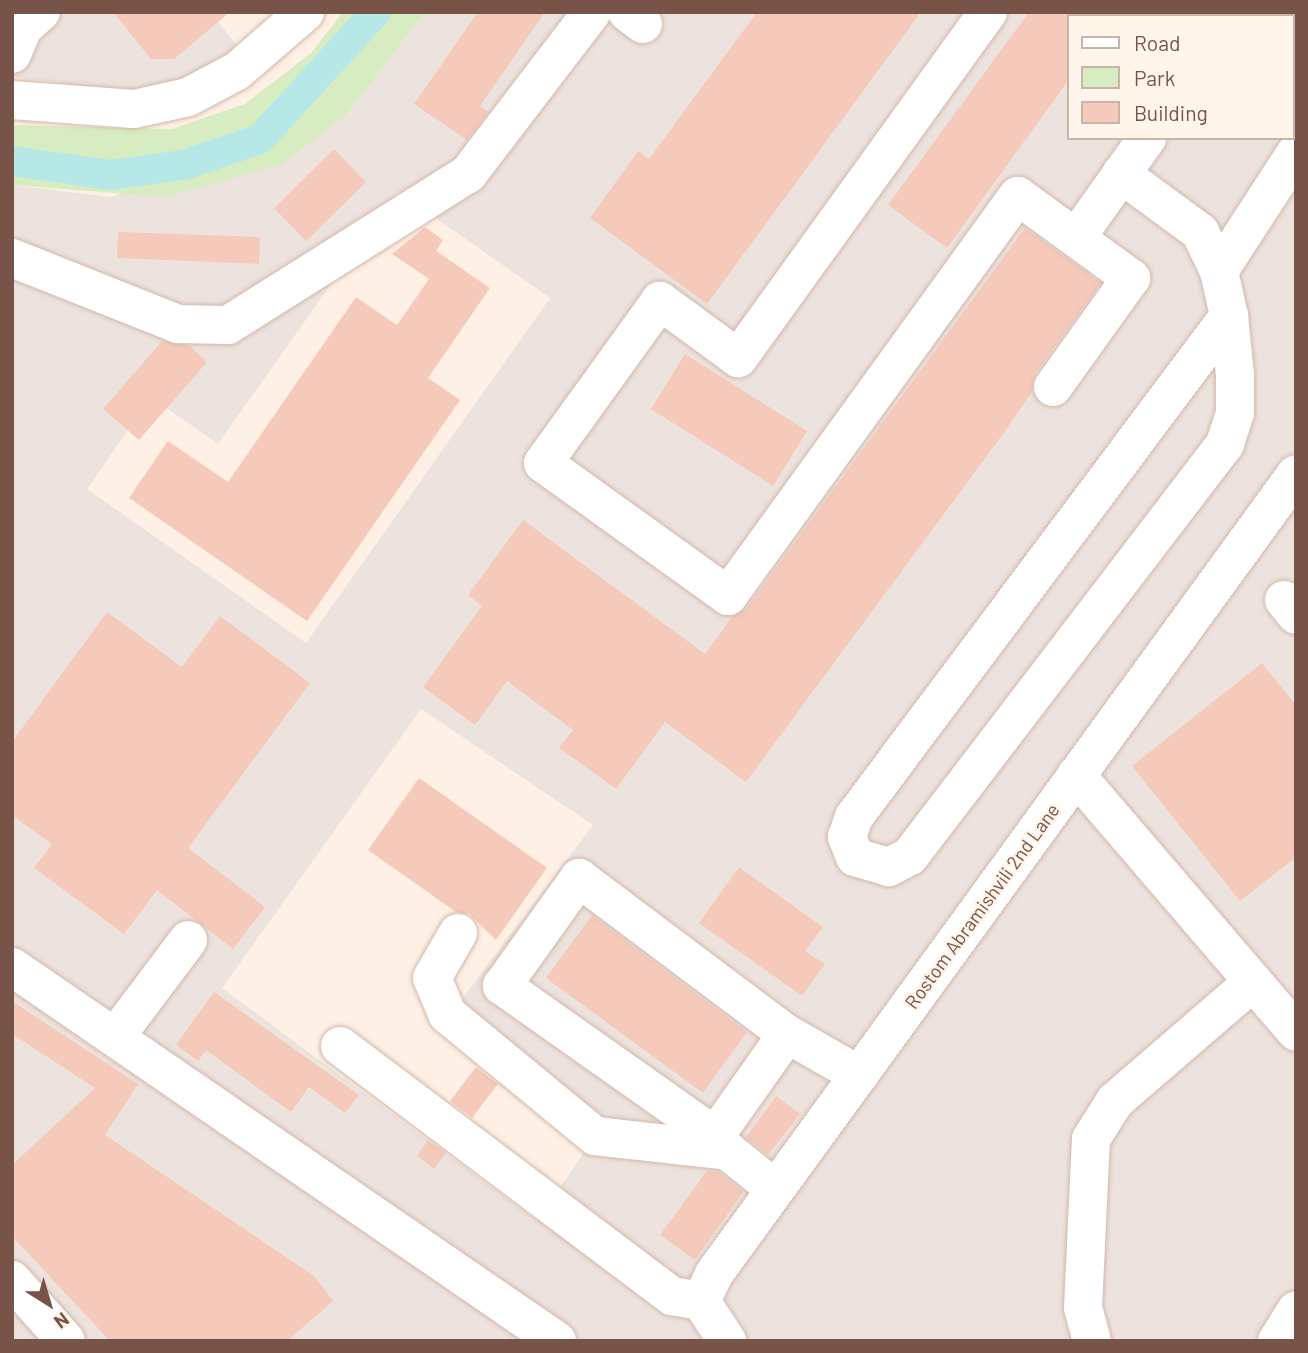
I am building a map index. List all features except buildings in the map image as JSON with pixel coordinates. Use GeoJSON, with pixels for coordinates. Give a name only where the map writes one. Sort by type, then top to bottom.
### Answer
{"type":"FeatureCollection","features":[{"type":"Feature","properties":{"kind":"street"},"geometry":{"type":"LineString","coordinates":[[12,54],[23,28],[41,12]]}},
{"type":"Feature","properties":{"kind":"street"},"geometry":{"type":"LineString","coordinates":[[12,100],[134,109],[188,97],[237,71],[304,12]]}},
{"type":"Feature","properties":{"kind":"street"},"geometry":{"type":"LineString","coordinates":[[12,258],[178,324],[228,325],[468,174],[592,12]]}},
{"type":"Feature","properties":{"kind":"street"},"geometry":{"type":"LineString","coordinates":[[988,12],[738,358],[660,301],[543,463],[728,596],[1018,196],[1131,278],[1053,387]]}},
{"type":"Feature","properties":{"kind":"street"},"geometry":{"type":"LineString","coordinates":[[1076,238],[1146,140]]}},
{"type":"Feature","properties":{"kind":"street"},"geometry":{"type":"LineString","coordinates":[[1219,271],[1295,154]]}},
{"type":"Feature","properties":{"kind":"street"},"geometry":{"type":"LineString","coordinates":[[1121,174],[1200,232],[1219,271],[1228,316],[1234,412],[1225,444],[910,856],[889,867],[855,857],[847,837],[854,817],[1228,316]]}},
{"type":"Feature","properties":{"kind":"street","name":"Rostom Abramishvili 2nd Lane"},"geometry":{"type":"LineString","coordinates":[[701,1301],[713,1274],[1296,474]]}},
{"type":"Feature","properties":{"kind":"street"},"geometry":{"type":"LineString","coordinates":[[1076,775],[1296,1032]]}},
{"type":"Feature","properties":{"kind":"street"},"geometry":{"type":"LineString","coordinates":[[787,1034],[715,1136],[502,986],[579,878],[787,1034],[859,1075]]}},
{"type":"Feature","properties":{"kind":"street"},"geometry":{"type":"LineString","coordinates":[[458,933],[432,978],[447,1014],[595,1136],[728,1151],[775,1189]]}},
{"type":"Feature","properties":{"kind":"street"},"geometry":{"type":"LineString","coordinates":[[116,1036],[188,940]]}},
{"type":"Feature","properties":{"kind":"street"},"geometry":{"type":"LineString","coordinates":[[12,967],[557,1341]]}},
{"type":"Feature","properties":{"kind":"street"},"geometry":{"type":"LineString","coordinates":[[1092,1341],[1083,1308],[1091,1139],[1115,1101],[1253,982]]}},
{"type":"Feature","properties":{"kind":"street"},"geometry":{"type":"LineString","coordinates":[[340,1046],[672,1296],[701,1301],[727,1341]]}},
{"type":"Feature","properties":{"kind":"street"},"geometry":{"type":"LineString","coordinates":[[12,1280],[66,1341]]}},
{"type":"Feature","properties":{"kind":"street"},"geometry":{"type":"LineString","coordinates":[[1278,1341],[1296,1310]]}},
{"type":"Feature","properties":{"kind":"shaded area"},"geometry":{"type":"Polygon","coordinates":[[[12,12],[210,12],[244,54],[146,93],[12,77],[12,12]]]}},
{"type":"Feature","properties":{"kind":"shaded area"},"geometry":{"type":"Polygon","coordinates":[[[425,12],[1296,12],[1296,1341],[12,1341],[12,185],[111,197],[347,114],[425,12]],[[397,191],[218,444],[151,397],[87,489],[306,643],[550,298],[397,191]],[[421,709],[222,988],[537,1221],[603,1125],[453,1011],[593,825],[421,709]]]}},
{"type":"Feature","properties":{"kind":"green space"},"geometry":{"type":"Polygon","coordinates":[[[343,12],[425,12],[347,114],[283,164],[165,197],[12,185],[12,125],[172,129],[245,104],[311,53],[343,12]]]}},
{"type":"Feature","properties":{"kind":"waterway"},"geometry":{"type":"LineString","coordinates":[[12,161],[110,175],[184,165],[260,139],[376,12]]}}]}
